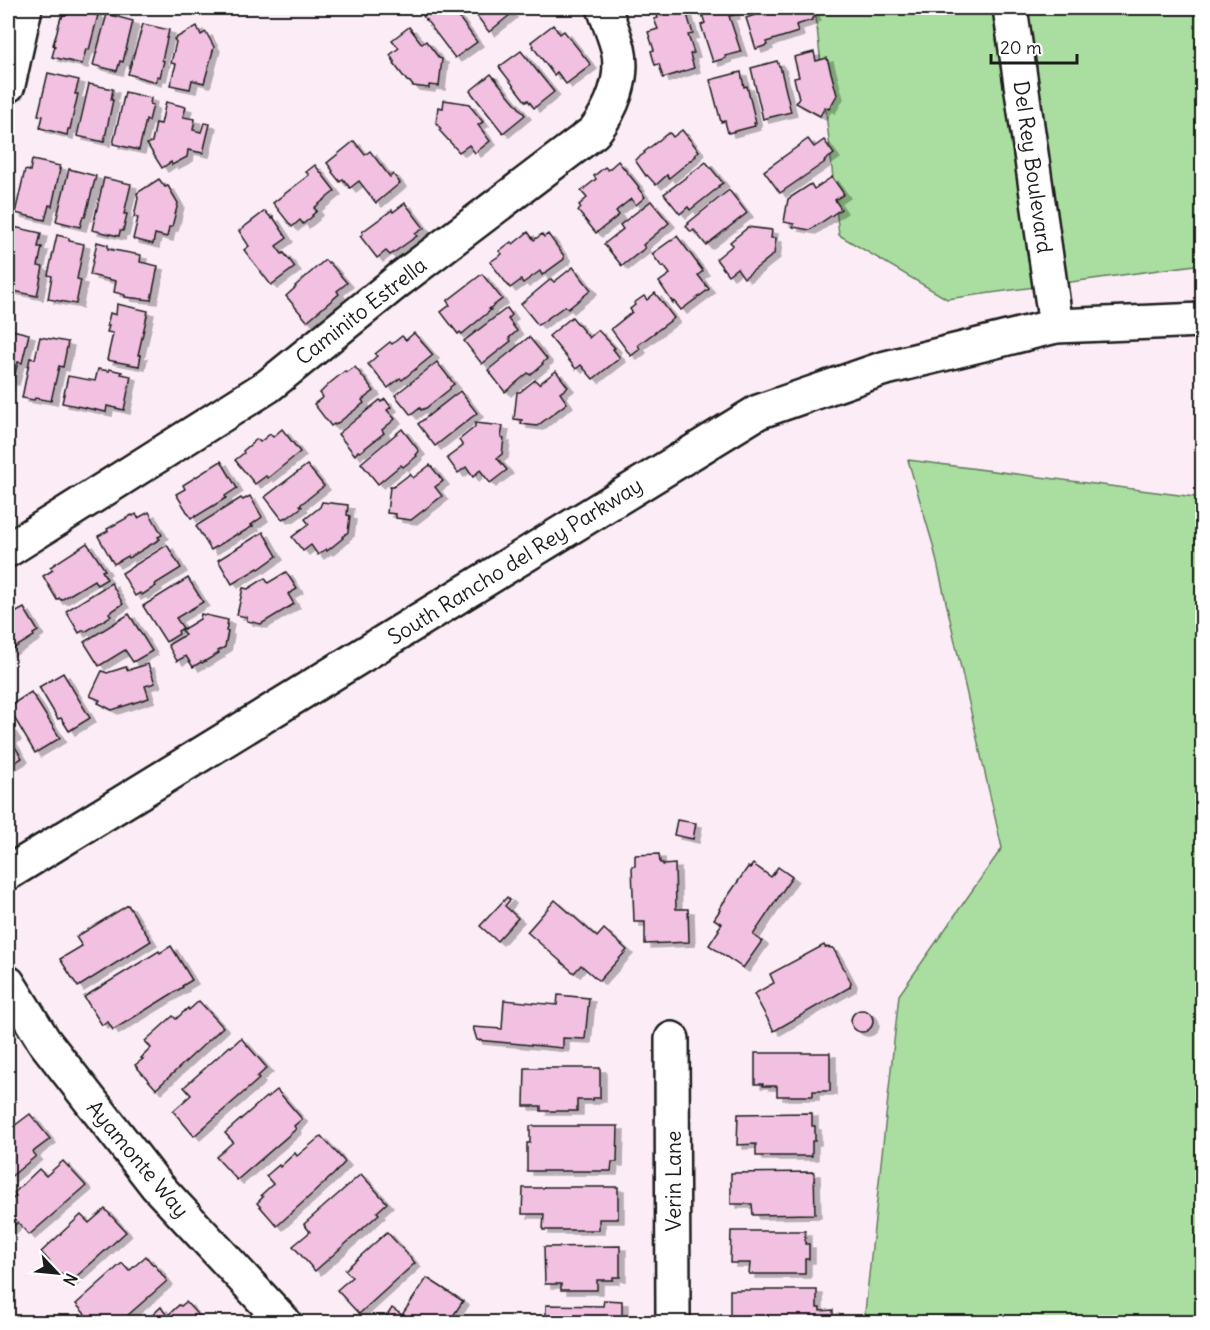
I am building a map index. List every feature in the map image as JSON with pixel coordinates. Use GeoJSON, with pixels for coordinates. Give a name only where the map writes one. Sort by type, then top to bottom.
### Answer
{"type":"FeatureCollection","features":[{"type":"Feature","properties":{"kind":"street"},"geometry":{"type":"LineString","coordinates":[[8,85],[25,8]]}},
{"type":"Feature","properties":{"kind":"street","name":"Caminito Estrella"},"geometry":{"type":"LineString","coordinates":[[8,550],[268,386],[387,290],[594,132],[610,107],[619,78],[618,49],[604,8]]}},
{"type":"Feature","properties":{"kind":"street","name":"Del Rey Boulevard"},"geometry":{"type":"LineString","coordinates":[[1010,8],[1056,326]]}},
{"type":"Feature","properties":{"kind":"street","name":"South Rancho del Rey Parkway"},"geometry":{"type":"LineString","coordinates":[[8,873],[758,412],[882,369],[1056,326],[1203,320]]}},
{"type":"Feature","properties":{"kind":"street","name":"Ayamonte Way"},"geometry":{"type":"LineString","coordinates":[[8,983],[44,1041],[157,1186],[284,1323]]}},
{"type":"Feature","properties":{"kind":"street","name":"Verin Lane"},"geometry":{"type":"LineString","coordinates":[[672,1038],[673,1323]]}},
{"type":"Feature","properties":{"kind":"green space"},"geometry":{"type":"Polygon","coordinates":[[[815,8],[1202,8],[1202,264],[947,299],[839,235],[815,8]]]}},
{"type":"Feature","properties":{"kind":"green space"},"geometry":{"type":"Polygon","coordinates":[[[908,460],[1202,498],[1202,1322],[864,1322],[899,995],[1002,848],[933,545],[908,460]]]}},
{"type":"Feature","properties":{"kind":"building"},"geometry":{"type":"Polygon","coordinates":[[[69,8],[97,10],[96,15],[98,15],[89,50],[86,49],[82,64],[52,57],[61,17],[63,14],[67,15],[69,8]]]}},
{"type":"Feature","properties":{"kind":"building"},"geometry":{"type":"Polygon","coordinates":[[[434,8],[452,8],[477,42],[455,58],[423,16],[434,8]]]}},
{"type":"Feature","properties":{"kind":"building"},"geometry":{"type":"Polygon","coordinates":[[[471,8],[506,8],[511,14],[489,32],[471,8]]]}},
{"type":"Feature","properties":{"kind":"building"},"geometry":{"type":"Polygon","coordinates":[[[685,8],[693,34],[688,35],[694,53],[690,54],[694,68],[663,78],[659,64],[655,65],[651,51],[654,50],[648,32],[658,29],[654,19],[658,18],[657,14],[685,8]]]}},
{"type":"Feature","properties":{"kind":"building"},"geometry":{"type":"Polygon","coordinates":[[[700,8],[732,8],[734,15],[729,16],[741,52],[713,62],[701,25],[705,23],[700,8]]]}},
{"type":"Feature","properties":{"kind":"building"},"geometry":{"type":"Polygon","coordinates":[[[771,8],[812,8],[815,17],[796,25],[798,32],[766,42],[767,45],[756,49],[746,18],[771,8]]]}},
{"type":"Feature","properties":{"kind":"building"},"geometry":{"type":"Polygon","coordinates":[[[107,14],[133,21],[123,62],[120,61],[117,71],[93,65],[107,14]]]}},
{"type":"Feature","properties":{"kind":"building"},"geometry":{"type":"Polygon","coordinates":[[[143,24],[169,30],[160,77],[157,76],[156,82],[128,74],[143,24]]]}},
{"type":"Feature","properties":{"kind":"building"},"geometry":{"type":"Polygon","coordinates":[[[553,25],[560,34],[564,31],[591,65],[566,84],[557,72],[554,75],[531,42],[553,25]]]}},
{"type":"Feature","properties":{"kind":"building"},"geometry":{"type":"Polygon","coordinates":[[[197,26],[201,35],[206,32],[214,47],[204,83],[192,80],[190,89],[170,85],[176,64],[171,63],[176,42],[174,39],[197,26]]]}},
{"type":"Feature","properties":{"kind":"building"},"geometry":{"type":"Polygon","coordinates":[[[409,27],[422,44],[426,41],[442,59],[439,86],[429,85],[429,88],[413,86],[394,64],[390,55],[399,48],[392,40],[409,27]]]}},
{"type":"Feature","properties":{"kind":"building"},"geometry":{"type":"Polygon","coordinates":[[[521,51],[554,92],[534,108],[528,100],[526,102],[499,67],[521,51]]]}},
{"type":"Feature","properties":{"kind":"building"},"geometry":{"type":"Polygon","coordinates":[[[814,52],[816,61],[827,58],[837,95],[829,109],[825,107],[820,116],[796,103],[799,98],[794,78],[799,77],[794,57],[814,52]]]}},
{"type":"Feature","properties":{"kind":"building"},"geometry":{"type":"Polygon","coordinates":[[[777,61],[791,112],[763,119],[751,68],[777,61]]]}},
{"type":"Feature","properties":{"kind":"building"},"geometry":{"type":"Polygon","coordinates":[[[741,72],[744,87],[747,86],[756,123],[754,123],[755,126],[728,133],[725,121],[721,122],[710,80],[741,72]]]}},
{"type":"Feature","properties":{"kind":"building"},"geometry":{"type":"Polygon","coordinates":[[[48,73],[79,80],[75,94],[78,94],[67,135],[40,128],[43,116],[38,115],[48,73]]]}},
{"type":"Feature","properties":{"kind":"building"},"geometry":{"type":"Polygon","coordinates":[[[491,74],[525,115],[503,133],[470,91],[491,74]]]}},
{"type":"Feature","properties":{"kind":"building"},"geometry":{"type":"Polygon","coordinates":[[[89,84],[113,89],[111,100],[113,100],[104,142],[77,136],[89,84]]]}},
{"type":"Feature","properties":{"kind":"building"},"geometry":{"type":"Polygon","coordinates":[[[125,92],[151,98],[150,104],[153,105],[149,121],[146,120],[139,150],[113,144],[125,92]]]}},
{"type":"Feature","properties":{"kind":"building"},"geometry":{"type":"Polygon","coordinates":[[[444,100],[470,104],[483,122],[478,125],[490,141],[475,153],[469,145],[459,152],[439,130],[441,129],[436,123],[438,107],[443,108],[444,100]]]}},
{"type":"Feature","properties":{"kind":"building"},"geometry":{"type":"Polygon","coordinates":[[[166,102],[186,107],[183,117],[195,119],[193,130],[201,132],[204,123],[210,124],[203,153],[188,150],[187,157],[172,165],[171,162],[162,168],[147,144],[152,142],[156,123],[161,124],[166,102]]]}},
{"type":"Feature","properties":{"kind":"building"},"geometry":{"type":"Polygon","coordinates":[[[682,130],[699,151],[669,178],[667,175],[656,185],[646,176],[635,160],[667,134],[670,133],[673,137],[682,130]]]}},
{"type":"Feature","properties":{"kind":"building"},"geometry":{"type":"Polygon","coordinates":[[[808,139],[814,147],[824,140],[834,154],[780,193],[764,171],[808,139]]]}},
{"type":"Feature","properties":{"kind":"building"},"geometry":{"type":"Polygon","coordinates":[[[354,141],[365,155],[370,151],[390,177],[393,174],[400,183],[376,203],[359,181],[350,188],[343,179],[340,182],[327,163],[354,141]]]}},
{"type":"Feature","properties":{"kind":"building"},"geometry":{"type":"Polygon","coordinates":[[[32,160],[60,166],[52,206],[49,205],[45,220],[15,213],[25,170],[30,171],[32,160]]]}},
{"type":"Feature","properties":{"kind":"building"},"geometry":{"type":"Polygon","coordinates":[[[618,161],[645,197],[636,205],[631,199],[616,211],[619,215],[596,233],[578,211],[581,208],[579,205],[587,198],[581,191],[596,179],[594,176],[605,167],[608,170],[618,161]]]}},
{"type":"Feature","properties":{"kind":"building"},"geometry":{"type":"Polygon","coordinates":[[[706,162],[723,183],[690,210],[688,207],[680,214],[664,194],[706,162]]]}},
{"type":"Feature","properties":{"kind":"building"},"geometry":{"type":"Polygon","coordinates":[[[315,165],[335,191],[314,208],[317,211],[313,216],[303,224],[300,220],[292,227],[273,203],[309,175],[306,172],[315,165]]]}},
{"type":"Feature","properties":{"kind":"building"},"geometry":{"type":"Polygon","coordinates":[[[69,169],[96,176],[80,227],[56,221],[69,169]]]}},
{"type":"Feature","properties":{"kind":"building"},"geometry":{"type":"Polygon","coordinates":[[[832,177],[844,194],[835,200],[841,209],[810,230],[793,227],[794,224],[784,222],[788,199],[811,184],[814,189],[832,177]]]}},
{"type":"Feature","properties":{"kind":"building"},"geometry":{"type":"Polygon","coordinates":[[[104,178],[131,184],[124,214],[127,214],[123,231],[120,231],[119,236],[92,230],[104,178]]]}},
{"type":"Feature","properties":{"kind":"building"},"geometry":{"type":"Polygon","coordinates":[[[159,179],[165,187],[168,186],[178,203],[172,227],[169,227],[167,237],[155,234],[153,244],[133,239],[138,218],[134,217],[137,193],[159,179]]]}},
{"type":"Feature","properties":{"kind":"building"},"geometry":{"type":"Polygon","coordinates":[[[729,190],[747,213],[706,245],[694,230],[691,232],[686,226],[729,190]]]}},
{"type":"Feature","properties":{"kind":"building"},"geometry":{"type":"Polygon","coordinates":[[[651,201],[669,223],[643,245],[645,248],[622,266],[604,244],[623,229],[620,225],[651,201]]]}},
{"type":"Feature","properties":{"kind":"building"},"geometry":{"type":"Polygon","coordinates":[[[405,203],[424,228],[415,234],[417,236],[390,255],[386,251],[377,258],[360,236],[362,232],[405,203]]]}},
{"type":"Feature","properties":{"kind":"building"},"geometry":{"type":"Polygon","coordinates":[[[265,211],[272,219],[273,217],[287,238],[276,246],[295,267],[271,285],[244,250],[249,246],[239,231],[265,211]]]}},
{"type":"Feature","properties":{"kind":"building"},"geometry":{"type":"Polygon","coordinates":[[[9,226],[41,233],[38,247],[42,247],[38,266],[43,267],[37,296],[9,290],[9,226]]]}},
{"type":"Feature","properties":{"kind":"building"},"geometry":{"type":"Polygon","coordinates":[[[747,227],[772,230],[771,238],[776,238],[774,254],[744,278],[737,268],[728,275],[716,259],[733,245],[730,242],[747,227]]]}},
{"type":"Feature","properties":{"kind":"building"},"geometry":{"type":"Polygon","coordinates":[[[528,232],[534,240],[542,234],[544,237],[548,234],[564,259],[542,275],[540,271],[523,283],[521,280],[510,288],[490,262],[502,254],[499,251],[511,242],[513,244],[528,232]]]}},
{"type":"Feature","properties":{"kind":"building"},"geometry":{"type":"Polygon","coordinates":[[[57,235],[69,238],[69,241],[84,244],[77,279],[81,280],[76,304],[48,299],[52,276],[48,275],[57,235]]]}},
{"type":"Feature","properties":{"kind":"building"},"geometry":{"type":"Polygon","coordinates":[[[677,236],[703,271],[698,275],[709,289],[681,310],[674,301],[673,303],[659,282],[670,274],[652,254],[677,236]]]}},
{"type":"Feature","properties":{"kind":"building"},"geometry":{"type":"Polygon","coordinates":[[[97,242],[108,245],[108,249],[141,255],[140,262],[158,266],[151,300],[125,297],[125,295],[114,292],[116,281],[90,275],[97,242]]]}},
{"type":"Feature","properties":{"kind":"building"},"geometry":{"type":"Polygon","coordinates":[[[325,260],[347,283],[337,291],[339,294],[307,321],[286,296],[325,260]]]}},
{"type":"Feature","properties":{"kind":"building"},"geometry":{"type":"Polygon","coordinates":[[[573,267],[591,290],[568,309],[565,306],[538,325],[521,304],[551,279],[554,282],[573,267]]]}},
{"type":"Feature","properties":{"kind":"building"},"geometry":{"type":"Polygon","coordinates":[[[482,274],[502,299],[462,334],[460,332],[458,334],[441,312],[450,305],[447,301],[482,274]]]}},
{"type":"Feature","properties":{"kind":"building"},"geometry":{"type":"Polygon","coordinates":[[[655,293],[674,318],[638,345],[640,349],[631,356],[611,329],[632,312],[630,309],[635,305],[634,303],[644,296],[647,300],[655,293]]]}},
{"type":"Feature","properties":{"kind":"building"},"geometry":{"type":"Polygon","coordinates":[[[117,304],[148,311],[138,355],[141,355],[139,366],[107,360],[113,333],[107,332],[109,326],[107,326],[110,313],[116,315],[117,304]]]}},
{"type":"Feature","properties":{"kind":"building"},"geometry":{"type":"Polygon","coordinates":[[[507,308],[512,315],[508,319],[517,331],[509,338],[511,341],[482,364],[464,341],[507,308]]]}},
{"type":"Feature","properties":{"kind":"building"},"geometry":{"type":"Polygon","coordinates":[[[572,317],[589,338],[598,330],[615,348],[613,349],[620,358],[593,379],[581,365],[576,369],[549,336],[572,317]]]}},
{"type":"Feature","properties":{"kind":"building"},"geometry":{"type":"Polygon","coordinates":[[[8,329],[29,334],[22,363],[18,362],[13,381],[9,380],[8,388],[8,329]]]}},
{"type":"Feature","properties":{"kind":"building"},"geometry":{"type":"Polygon","coordinates":[[[414,333],[433,355],[402,380],[400,378],[388,388],[368,364],[377,356],[375,354],[390,342],[392,344],[402,336],[406,340],[414,333]]]}},
{"type":"Feature","properties":{"kind":"building"},"geometry":{"type":"Polygon","coordinates":[[[40,337],[68,342],[63,367],[59,366],[51,401],[22,398],[30,358],[35,359],[40,337]]]}},
{"type":"Feature","properties":{"kind":"building"},"geometry":{"type":"Polygon","coordinates":[[[529,337],[547,359],[530,375],[528,373],[505,392],[488,370],[529,337]]]}},
{"type":"Feature","properties":{"kind":"building"},"geometry":{"type":"Polygon","coordinates":[[[437,362],[454,384],[426,408],[421,410],[420,408],[411,415],[395,395],[437,362]]]}},
{"type":"Feature","properties":{"kind":"building"},"geometry":{"type":"Polygon","coordinates":[[[355,367],[374,391],[362,400],[364,403],[331,426],[314,404],[323,397],[320,393],[330,383],[345,371],[346,373],[355,367]]]}},
{"type":"Feature","properties":{"kind":"building"},"geometry":{"type":"Polygon","coordinates":[[[98,369],[109,371],[109,369],[131,376],[124,410],[107,406],[106,412],[62,403],[68,376],[95,381],[98,369]]]}},
{"type":"Feature","properties":{"kind":"building"},"geometry":{"type":"Polygon","coordinates":[[[556,371],[568,387],[560,393],[567,403],[537,426],[521,424],[522,420],[514,419],[517,392],[535,380],[539,384],[556,371]]]}},
{"type":"Feature","properties":{"kind":"building"},"geometry":{"type":"Polygon","coordinates":[[[460,391],[477,413],[435,446],[418,424],[460,391]]]}},
{"type":"Feature","properties":{"kind":"building"},"geometry":{"type":"Polygon","coordinates":[[[385,399],[391,407],[387,410],[395,419],[382,430],[384,433],[355,455],[338,434],[380,400],[381,402],[385,399]]]}},
{"type":"Feature","properties":{"kind":"building"},"geometry":{"type":"Polygon","coordinates":[[[475,423],[503,426],[502,454],[497,458],[507,470],[490,483],[480,470],[473,477],[466,467],[458,473],[447,458],[463,446],[459,440],[475,427],[475,423]]]}},
{"type":"Feature","properties":{"kind":"building"},"geometry":{"type":"Polygon","coordinates":[[[282,429],[300,452],[268,478],[266,476],[255,484],[235,460],[257,439],[260,442],[270,434],[273,437],[282,429]]]}},
{"type":"Feature","properties":{"kind":"building"},"geometry":{"type":"Polygon","coordinates":[[[402,429],[419,451],[417,456],[403,467],[401,465],[378,484],[361,463],[402,429]]]}},
{"type":"Feature","properties":{"kind":"building"},"geometry":{"type":"Polygon","coordinates":[[[221,461],[237,488],[225,496],[226,498],[191,518],[176,494],[185,489],[183,485],[221,461]]]}},
{"type":"Feature","properties":{"kind":"building"},"geometry":{"type":"Polygon","coordinates":[[[307,465],[324,486],[300,505],[302,507],[282,519],[265,497],[307,465]]]}},
{"type":"Feature","properties":{"kind":"building"},"geometry":{"type":"Polygon","coordinates":[[[430,465],[443,481],[435,487],[442,496],[411,520],[396,518],[396,514],[387,513],[390,487],[410,474],[413,478],[430,465]]]}},
{"type":"Feature","properties":{"kind":"building"},"geometry":{"type":"Polygon","coordinates":[[[250,496],[262,517],[251,525],[253,526],[211,550],[196,526],[241,498],[243,500],[250,496]]]}},
{"type":"Feature","properties":{"kind":"building"},"geometry":{"type":"Polygon","coordinates":[[[322,502],[348,505],[347,515],[350,516],[348,532],[327,551],[326,549],[318,555],[311,545],[303,551],[292,537],[309,524],[305,519],[320,507],[322,502]]]}},
{"type":"Feature","properties":{"kind":"building"},"geometry":{"type":"Polygon","coordinates":[[[149,512],[162,535],[158,537],[160,539],[129,558],[128,556],[114,564],[98,536],[132,515],[136,514],[138,518],[149,512]]]}},
{"type":"Feature","properties":{"kind":"building"},"geometry":{"type":"Polygon","coordinates":[[[263,532],[277,556],[232,584],[218,560],[263,532]]]}},
{"type":"Feature","properties":{"kind":"building"},"geometry":{"type":"Polygon","coordinates":[[[87,543],[105,570],[102,571],[107,579],[97,585],[94,580],[61,600],[59,598],[57,600],[43,576],[53,570],[50,567],[87,543]]]}},
{"type":"Feature","properties":{"kind":"building"},"geometry":{"type":"Polygon","coordinates":[[[167,545],[181,568],[142,595],[140,593],[135,596],[122,573],[167,545]]]}},
{"type":"Feature","properties":{"kind":"building"},"geometry":{"type":"Polygon","coordinates":[[[286,572],[297,589],[288,594],[294,604],[261,624],[247,621],[247,617],[237,615],[243,588],[248,589],[265,578],[268,583],[286,572]]]}},
{"type":"Feature","properties":{"kind":"building"},"geometry":{"type":"Polygon","coordinates":[[[188,578],[203,602],[176,618],[183,628],[178,631],[179,634],[166,642],[143,606],[188,578]]]}},
{"type":"Feature","properties":{"kind":"building"},"geometry":{"type":"Polygon","coordinates":[[[111,583],[123,604],[109,613],[111,616],[85,632],[84,630],[79,633],[66,611],[111,583]]]}},
{"type":"Feature","properties":{"kind":"building"},"geometry":{"type":"Polygon","coordinates":[[[24,608],[38,631],[33,634],[34,636],[8,652],[8,613],[11,611],[13,614],[24,608]]]}},
{"type":"Feature","properties":{"kind":"building"},"geometry":{"type":"Polygon","coordinates":[[[129,614],[152,651],[133,662],[125,650],[99,666],[84,642],[129,614]]]}},
{"type":"Feature","properties":{"kind":"building"},"geometry":{"type":"Polygon","coordinates":[[[201,614],[228,620],[226,631],[228,631],[225,647],[218,651],[219,653],[193,667],[186,656],[177,661],[168,645],[185,635],[182,630],[200,619],[201,614]]]}},
{"type":"Feature","properties":{"kind":"building"},"geometry":{"type":"Polygon","coordinates":[[[148,664],[155,683],[145,686],[149,698],[112,710],[98,703],[100,700],[90,696],[102,671],[107,673],[126,667],[128,670],[148,664]]]}},
{"type":"Feature","properties":{"kind":"building"},"geometry":{"type":"Polygon","coordinates":[[[63,673],[90,718],[69,731],[61,718],[58,719],[39,687],[63,673]]]}},
{"type":"Feature","properties":{"kind":"building"},"geometry":{"type":"Polygon","coordinates":[[[31,692],[60,738],[35,753],[8,707],[31,692]]]}},
{"type":"Feature","properties":{"kind":"building"},"geometry":{"type":"Polygon","coordinates":[[[8,725],[15,736],[10,739],[22,758],[8,767],[8,725]]]}},
{"type":"Feature","properties":{"kind":"building"},"geometry":{"type":"Polygon","coordinates":[[[677,820],[696,823],[693,839],[674,835],[677,820]]]}},
{"type":"Feature","properties":{"kind":"building"},"geometry":{"type":"Polygon","coordinates":[[[659,854],[660,863],[663,865],[675,864],[676,909],[688,909],[689,942],[645,944],[645,922],[634,922],[632,866],[635,866],[635,855],[659,854]]]}},
{"type":"Feature","properties":{"kind":"building"},"geometry":{"type":"Polygon","coordinates":[[[753,864],[771,877],[778,867],[792,877],[753,935],[762,941],[743,968],[709,945],[722,924],[714,919],[719,909],[748,867],[750,868],[753,864]]]}},
{"type":"Feature","properties":{"kind":"building"},"geometry":{"type":"Polygon","coordinates":[[[507,897],[510,900],[505,906],[518,918],[497,941],[480,926],[507,897]]]}},
{"type":"Feature","properties":{"kind":"building"},"geometry":{"type":"Polygon","coordinates":[[[555,900],[597,937],[604,929],[627,950],[599,981],[581,965],[574,973],[527,932],[555,900]]]}},
{"type":"Feature","properties":{"kind":"building"},"geometry":{"type":"Polygon","coordinates":[[[128,905],[151,941],[78,987],[60,959],[82,946],[76,937],[128,905]]]}},
{"type":"Feature","properties":{"kind":"building"},"geometry":{"type":"Polygon","coordinates":[[[824,945],[833,948],[851,982],[850,987],[774,1031],[754,994],[774,983],[770,974],[824,945]]]}},
{"type":"Feature","properties":{"kind":"building"},"geometry":{"type":"Polygon","coordinates":[[[171,946],[192,980],[113,1030],[108,1022],[102,1025],[84,997],[171,946]]]}},
{"type":"Feature","properties":{"kind":"building"},"geometry":{"type":"Polygon","coordinates":[[[558,995],[589,998],[585,1039],[563,1038],[563,1048],[477,1040],[473,1027],[502,1029],[504,1000],[557,1005],[558,995]]]}},
{"type":"Feature","properties":{"kind":"building"},"geometry":{"type":"Polygon","coordinates":[[[199,1001],[223,1027],[156,1089],[135,1065],[151,1048],[145,1041],[173,1016],[176,1019],[199,1001]]]}},
{"type":"Feature","properties":{"kind":"building"},"geometry":{"type":"Polygon","coordinates":[[[862,1010],[870,1013],[873,1021],[870,1029],[862,1032],[854,1029],[851,1021],[854,1013],[862,1010]]]}},
{"type":"Feature","properties":{"kind":"building"},"geometry":{"type":"Polygon","coordinates":[[[241,1038],[267,1068],[257,1077],[259,1079],[194,1136],[173,1111],[191,1095],[184,1087],[241,1038]]]}},
{"type":"Feature","properties":{"kind":"building"},"geometry":{"type":"Polygon","coordinates":[[[755,1053],[830,1053],[830,1091],[813,1091],[813,1096],[777,1096],[777,1086],[755,1084],[755,1053]]]}},
{"type":"Feature","properties":{"kind":"building"},"geometry":{"type":"Polygon","coordinates":[[[525,1068],[600,1068],[600,1098],[577,1100],[577,1111],[541,1111],[541,1106],[524,1106],[525,1068]]]}},
{"type":"Feature","properties":{"kind":"building"},"geometry":{"type":"Polygon","coordinates":[[[277,1090],[302,1119],[294,1126],[296,1129],[237,1180],[216,1157],[233,1142],[225,1133],[277,1090]]]}},
{"type":"Feature","properties":{"kind":"building"},"geometry":{"type":"Polygon","coordinates":[[[812,1113],[815,1141],[812,1141],[812,1156],[756,1156],[756,1144],[737,1145],[738,1114],[812,1113]]]}},
{"type":"Feature","properties":{"kind":"building"},"geometry":{"type":"Polygon","coordinates":[[[30,1114],[50,1139],[33,1152],[36,1156],[8,1179],[8,1118],[14,1126],[30,1114]]]}},
{"type":"Feature","properties":{"kind":"building"},"geometry":{"type":"Polygon","coordinates":[[[530,1126],[618,1126],[617,1162],[612,1162],[611,1171],[527,1171],[527,1143],[530,1143],[530,1126]]]}},
{"type":"Feature","properties":{"kind":"building"},"geometry":{"type":"Polygon","coordinates":[[[321,1136],[345,1162],[277,1226],[257,1203],[263,1197],[261,1195],[273,1184],[266,1176],[295,1153],[297,1156],[321,1136]]]}},
{"type":"Feature","properties":{"kind":"building"},"geometry":{"type":"Polygon","coordinates":[[[63,1161],[86,1186],[29,1235],[18,1222],[8,1231],[8,1203],[16,1196],[14,1193],[39,1169],[46,1176],[63,1161]]]}},
{"type":"Feature","properties":{"kind":"building"},"geometry":{"type":"Polygon","coordinates":[[[814,1172],[815,1214],[753,1215],[752,1204],[731,1204],[731,1173],[814,1172]]]}},
{"type":"Feature","properties":{"kind":"building"},"geometry":{"type":"Polygon","coordinates":[[[361,1174],[387,1203],[377,1212],[379,1214],[315,1271],[293,1246],[310,1232],[304,1224],[361,1174]]]}},
{"type":"Feature","properties":{"kind":"building"},"geometry":{"type":"Polygon","coordinates":[[[618,1187],[618,1219],[599,1219],[599,1230],[543,1230],[544,1214],[522,1214],[523,1188],[618,1187]]]}},
{"type":"Feature","properties":{"kind":"building"},"geometry":{"type":"Polygon","coordinates":[[[105,1209],[126,1232],[69,1283],[61,1274],[58,1276],[48,1265],[50,1262],[41,1252],[81,1215],[89,1223],[105,1209]]]}},
{"type":"Feature","properties":{"kind":"building"},"geometry":{"type":"Polygon","coordinates":[[[731,1231],[805,1231],[805,1244],[809,1244],[809,1259],[805,1259],[805,1274],[749,1274],[750,1263],[730,1263],[731,1231]]]}},
{"type":"Feature","properties":{"kind":"building"},"geometry":{"type":"Polygon","coordinates":[[[387,1232],[415,1263],[359,1314],[337,1290],[352,1277],[345,1270],[387,1232]]]}},
{"type":"Feature","properties":{"kind":"building"},"geometry":{"type":"Polygon","coordinates":[[[620,1246],[620,1277],[613,1277],[613,1280],[597,1280],[597,1290],[561,1290],[561,1284],[545,1284],[544,1247],[620,1246]]]}},
{"type":"Feature","properties":{"kind":"building"},"geometry":{"type":"Polygon","coordinates":[[[146,1256],[167,1281],[120,1322],[92,1322],[76,1304],[122,1263],[129,1271],[146,1256]]]}},
{"type":"Feature","properties":{"kind":"building"},"geometry":{"type":"Polygon","coordinates":[[[427,1278],[463,1301],[449,1322],[383,1322],[392,1308],[402,1315],[427,1278]]]}},
{"type":"Feature","properties":{"kind":"building"},"geometry":{"type":"Polygon","coordinates":[[[730,1290],[817,1290],[817,1308],[820,1308],[820,1311],[833,1310],[833,1322],[730,1322],[730,1290]]]}},
{"type":"Feature","properties":{"kind":"building"},"geometry":{"type":"Polygon","coordinates":[[[604,1300],[622,1301],[622,1322],[546,1322],[546,1305],[603,1306],[604,1300]]]}},
{"type":"Feature","properties":{"kind":"building"},"geometry":{"type":"Polygon","coordinates":[[[186,1302],[204,1322],[145,1322],[161,1307],[167,1316],[186,1302]]]}}]}
